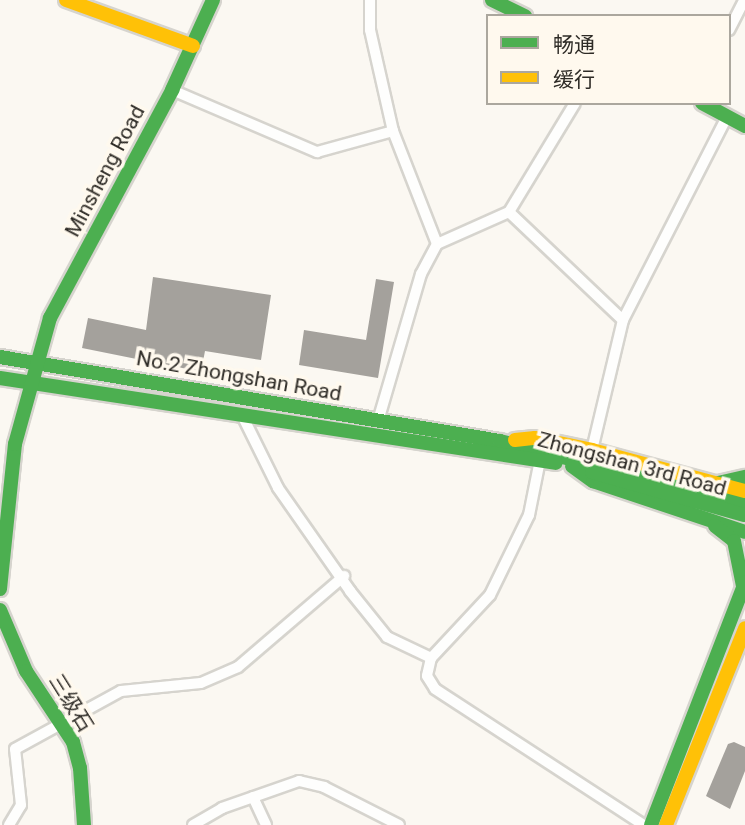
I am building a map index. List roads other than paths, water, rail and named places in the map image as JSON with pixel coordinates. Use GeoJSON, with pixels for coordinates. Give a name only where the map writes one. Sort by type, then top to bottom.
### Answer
{"type":"FeatureCollection","features":[{"type":"Feature","properties":{"kind":"main road"},"geometry":{"type":"LineString","coordinates":[[66,0],[193,46]]}},
{"type":"Feature","properties":{"kind":"main road","name":"Minsheng Road"},"geometry":{"type":"LineString","coordinates":[[37,362],[50,318],[172,90],[212,0]]}},
{"type":"Feature","properties":{"kind":"main road"},"geometry":{"type":"LineString","coordinates":[[492,0],[521,14]]}},
{"type":"Feature","properties":{"kind":"main road"},"geometry":{"type":"LineString","coordinates":[[706,105],[745,126]]}},
{"type":"Feature","properties":{"kind":"main road","name":"No.2 Zhongshan Road"},"geometry":{"type":"LineString","coordinates":[[0,357],[378,421],[469,442]]}},
{"type":"Feature","properties":{"kind":"main road"},"geometry":{"type":"LineString","coordinates":[[0,589],[15,444],[37,362]]}},
{"type":"Feature","properties":{"kind":"main road"},"geometry":{"type":"LineString","coordinates":[[0,378],[31,385],[242,415],[469,442]]}},
{"type":"Feature","properties":{"kind":"main road"},"geometry":{"type":"LineString","coordinates":[[500,442],[536,438],[592,450],[745,491]]}},
{"type":"Feature","properties":{"kind":"main road","name":"Zhongshan 3rd Road"},"geometry":{"type":"LineString","coordinates":[[469,442],[500,442],[745,504]]}},
{"type":"Feature","properties":{"kind":"main road","name":"Zhongshan 3rd Road"},"geometry":{"type":"LineString","coordinates":[[469,442],[572,466],[744,515]]}},
{"type":"Feature","properties":{"kind":"main road"},"geometry":{"type":"LineString","coordinates":[[572,466],[593,481],[741,529]]}},
{"type":"Feature","properties":{"kind":"main road"},"geometry":{"type":"LineString","coordinates":[[718,483],[745,477]]}},
{"type":"Feature","properties":{"kind":"main road"},"geometry":{"type":"LineString","coordinates":[[651,825],[744,585],[734,541],[706,518]]}},
{"type":"Feature","properties":{"kind":"main road","name":"三级石"},"geometry":{"type":"LineString","coordinates":[[0,610],[26,671],[73,742],[80,768],[84,825]]}},
{"type":"Feature","properties":{"kind":"main road"},"geometry":{"type":"LineString","coordinates":[[667,825],[745,628]]}},
{"type":"Feature","properties":{"kind":"street"},"geometry":{"type":"LineString","coordinates":[[370,0],[370,30],[393,131],[437,244]]}},
{"type":"Feature","properties":{"kind":"street"},"geometry":{"type":"LineString","coordinates":[[731,26],[744,0]]}},
{"type":"Feature","properties":{"kind":"street"},"geometry":{"type":"LineString","coordinates":[[172,90],[317,152],[393,131]]}},
{"type":"Feature","properties":{"kind":"street"},"geometry":{"type":"LineString","coordinates":[[378,421],[421,274],[437,244],[509,212],[574,105]]}},
{"type":"Feature","properties":{"kind":"street"},"geometry":{"type":"LineString","coordinates":[[592,450],[623,320],[727,117]]}},
{"type":"Feature","properties":{"kind":"street"},"geometry":{"type":"LineString","coordinates":[[509,212],[623,320]]}},
{"type":"Feature","properties":{"kind":"street"},"geometry":{"type":"LineString","coordinates":[[242,415],[278,488],[387,637],[431,658]]}},
{"type":"Feature","properties":{"kind":"street"},"geometry":{"type":"LineString","coordinates":[[540,460],[529,515],[490,596],[431,658],[427,676],[435,689],[644,825]]}},
{"type":"Feature","properties":{"kind":"street"},"geometry":{"type":"LineString","coordinates":[[9,825],[21,805],[15,749],[121,691],[201,683],[238,667],[344,576]]}},
{"type":"Feature","properties":{"kind":"street"},"geometry":{"type":"LineString","coordinates":[[193,825],[253,797],[299,781],[324,787],[399,825]]}},
{"type":"Feature","properties":{"kind":"street"},"geometry":{"type":"LineString","coordinates":[[253,797],[266,825]]}}]}
